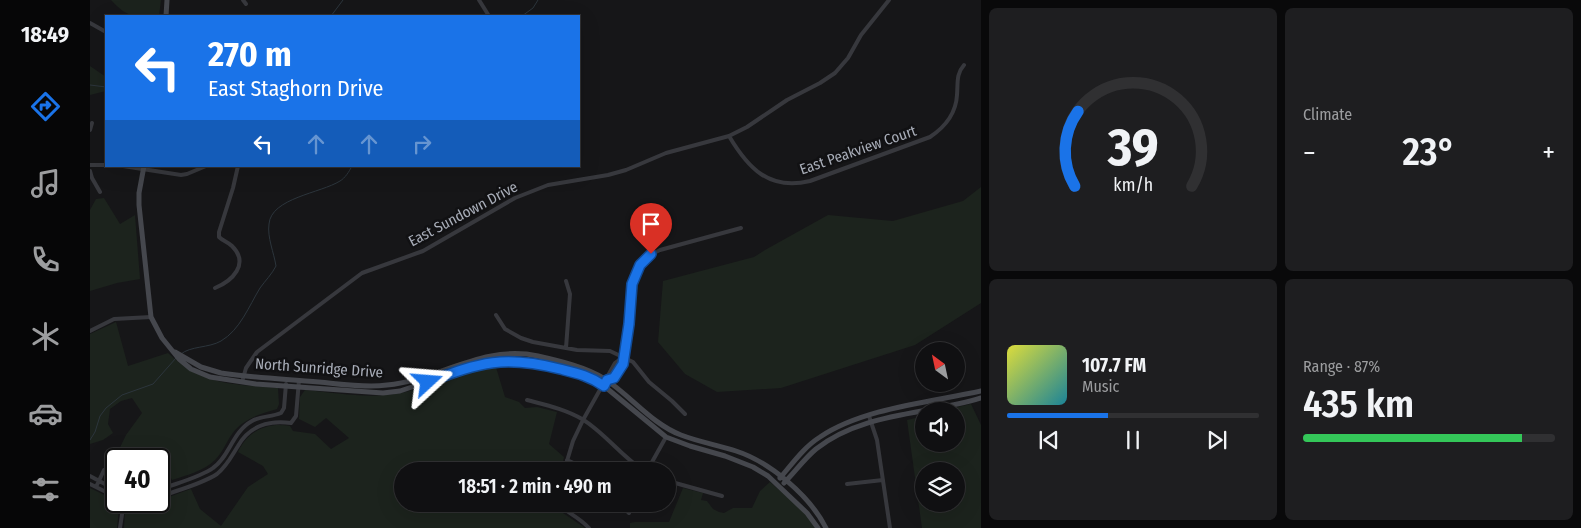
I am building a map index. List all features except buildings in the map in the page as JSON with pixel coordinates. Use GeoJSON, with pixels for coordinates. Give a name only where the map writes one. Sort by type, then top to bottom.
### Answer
{"type":"FeatureCollection","features":[{"type":"Feature","properties":{"kind":"street"},"geometry":{"type":"LineString","coordinates":[[166,15],[167,0]]}},
{"type":"Feature","properties":{"kind":"street"},"geometry":{"type":"LineString","coordinates":[[243,0],[246,4]]}},
{"type":"Feature","properties":{"kind":"street"},"geometry":{"type":"LineString","coordinates":[[479,0],[488,15]]}},
{"type":"Feature","properties":{"kind":"street","name":"East Sundown Drive"},"geometry":{"type":"LineString","coordinates":[[243,379],[251,359],[257,352],[362,273],[423,251],[515,198],[536,189],[626,170],[666,152],[729,136],[754,123],[787,100],[820,83],[835,72],[848,58],[861,35],[889,0]]}},
{"type":"Feature","properties":{"kind":"street"},"geometry":{"type":"LineString","coordinates":[[90,23],[105,31]]}},
{"type":"Feature","properties":{"kind":"street","name":"East Peakview Court"},"geometry":{"type":"LineString","coordinates":[[729,136],[746,163],[761,175],[771,180],[790,183],[810,181],[930,137],[937,132],[953,113],[957,96],[957,76],[964,65]]}},
{"type":"Feature","properties":{"kind":"street"},"geometry":{"type":"LineString","coordinates":[[90,130],[92,123]]}},
{"type":"Feature","properties":{"kind":"street"},"geometry":{"type":"LineString","coordinates":[[90,165],[105,165]]}},
{"type":"Feature","properties":{"kind":"street"},"geometry":{"type":"LineString","coordinates":[[144,168],[184,175],[204,167]]}},
{"type":"Feature","properties":{"kind":"street"},"geometry":{"type":"LineString","coordinates":[[215,288],[231,280],[238,266],[238,254],[234,247],[219,237],[238,167]]}},
{"type":"Feature","properties":{"kind":"street","name":"North Sunridge Drive"},"geometry":{"type":"LineString","coordinates":[[144,168],[139,211],[152,317],[159,334],[179,359],[199,373],[286,387],[383,393],[400,391],[480,364],[509,361],[536,364],[579,373],[605,383],[646,422],[666,437],[753,466],[778,485],[807,513],[818,528]]}},
{"type":"Feature","properties":{"kind":"street"},"geometry":{"type":"LineString","coordinates":[[90,171],[100,192]]}},
{"type":"Feature","properties":{"kind":"street"},"geometry":{"type":"LineString","coordinates":[[605,383],[614,378],[623,364],[632,284],[636,272],[645,259],[660,250],[741,228]]}},
{"type":"Feature","properties":{"kind":"street"},"geometry":{"type":"LineString","coordinates":[[566,281],[570,294],[566,348]]}},
{"type":"Feature","properties":{"kind":"street"},"geometry":{"type":"LineString","coordinates":[[496,315],[505,329],[521,338],[577,350],[606,350],[634,362],[649,382],[672,400],[685,414]]}},
{"type":"Feature","properties":{"kind":"street"},"geometry":{"type":"LineString","coordinates":[[90,330],[114,319],[152,317]]}},
{"type":"Feature","properties":{"kind":"street","name":"North Sunridge Drive"},"geometry":{"type":"LineString","coordinates":[[243,379],[286,379],[361,386],[389,385],[411,380],[474,359],[507,354],[536,356],[583,368],[669,430],[682,436],[749,456],[763,464],[808,501],[826,528]]}},
{"type":"Feature","properties":{"kind":"street"},"geometry":{"type":"LineString","coordinates":[[571,462],[567,460],[583,420],[613,368],[623,357]]}},
{"type":"Feature","properties":{"kind":"street"},"geometry":{"type":"LineString","coordinates":[[613,368],[618,372]]}},
{"type":"Feature","properties":{"kind":"street"},"geometry":{"type":"LineString","coordinates":[[170,486],[212,469],[224,457],[238,432],[247,424],[258,418],[283,412],[286,379]]}},
{"type":"Feature","properties":{"kind":"street"},"geometry":{"type":"LineString","coordinates":[[170,493],[204,481],[216,474],[226,466],[240,441],[249,432],[264,424],[293,421],[296,416],[299,380]]}},
{"type":"Feature","properties":{"kind":"street"},"geometry":{"type":"LineString","coordinates":[[783,480],[805,450],[818,438],[834,429],[869,416],[922,402],[981,391]]}},
{"type":"Feature","properties":{"kind":"street"},"geometry":{"type":"LineString","coordinates":[[778,485],[817,449],[836,437],[871,422],[981,398]]}},
{"type":"Feature","properties":{"kind":"street"},"geometry":{"type":"LineString","coordinates":[[527,400],[564,410],[583,420],[634,462]]}},
{"type":"Feature","properties":{"kind":"street"},"geometry":{"type":"LineString","coordinates":[[284,404],[296,405]]}},
{"type":"Feature","properties":{"kind":"street"},"geometry":{"type":"LineString","coordinates":[[280,414],[281,421]]}},
{"type":"Feature","properties":{"kind":"street"},"geometry":{"type":"LineString","coordinates":[[869,416],[877,440],[890,528]]}},
{"type":"Feature","properties":{"kind":"street"},"geometry":{"type":"LineString","coordinates":[[651,462],[666,437]]}},
{"type":"Feature","properties":{"kind":"street"},"geometry":{"type":"LineString","coordinates":[[212,469],[216,474]]}},
{"type":"Feature","properties":{"kind":"street"},"geometry":{"type":"LineString","coordinates":[[96,487],[104,470]]}},
{"type":"Feature","properties":{"kind":"street"},"geometry":{"type":"LineString","coordinates":[[90,476],[105,483]]}},
{"type":"Feature","properties":{"kind":"street"},"geometry":{"type":"LineString","coordinates":[[847,484],[883,480]]}},
{"type":"Feature","properties":{"kind":"street"},"geometry":{"type":"LineString","coordinates":[[676,483],[722,496]]}},
{"type":"Feature","properties":{"kind":"street"},"geometry":{"type":"LineString","coordinates":[[90,484],[105,492]]}},
{"type":"Feature","properties":{"kind":"street"},"geometry":{"type":"LineString","coordinates":[[569,512],[580,519],[589,528]]}},
{"type":"Feature","properties":{"kind":"street"},"geometry":{"type":"LineString","coordinates":[[120,528],[122,513]]}},
{"type":"Feature","properties":{"kind":"shaded area"},"geometry":{"type":"Polygon","coordinates":[[[111,0],[161,0],[159,15],[132,15],[122,11],[111,0]]]}},
{"type":"Feature","properties":{"kind":"shaded area"},"geometry":{"type":"Polygon","coordinates":[[[90,66],[105,76],[105,91],[90,95],[90,66]]]}},
{"type":"Feature","properties":{"kind":"shaded area"},"geometry":{"type":"Polygon","coordinates":[[[981,187],[981,303],[920,342],[915,342],[915,345],[781,388],[717,392],[685,374],[658,342],[663,281],[754,257],[828,215],[893,221],[963,201],[981,187]]]}},
{"type":"Feature","properties":{"kind":"shaded area"},"geometry":{"type":"Polygon","coordinates":[[[104,198],[120,224],[135,215],[140,279],[90,291],[90,210],[96,199],[104,198]]]}},
{"type":"Feature","properties":{"kind":"shaded area"},"geometry":{"type":"Polygon","coordinates":[[[116,322],[128,366],[168,353],[181,364],[206,378],[233,384],[278,388],[279,404],[277,409],[257,416],[239,426],[220,455],[211,464],[172,480],[170,476],[170,448],[120,448],[126,435],[142,413],[132,398],[121,401],[110,409],[108,424],[113,433],[103,440],[90,444],[90,334],[116,322]]]}},
{"type":"Feature","properties":{"kind":"shaded area"},"geometry":{"type":"Polygon","coordinates":[[[495,364],[505,397],[519,402],[525,408],[537,407],[557,412],[549,444],[564,457],[563,462],[394,462],[394,512],[561,512],[585,528],[124,528],[125,513],[170,513],[170,496],[191,489],[200,509],[221,526],[248,487],[268,474],[263,466],[238,452],[253,433],[266,427],[274,425],[290,426],[293,431],[315,434],[331,449],[349,438],[326,418],[315,427],[299,419],[300,397],[305,390],[356,395],[394,394],[417,389],[495,364]]]}},
{"type":"Feature","properties":{"kind":"shaded area"},"geometry":{"type":"Polygon","coordinates":[[[971,404],[981,425],[981,528],[922,528],[920,512],[965,512],[965,462],[915,462],[915,478],[907,420],[915,418],[915,452],[965,452],[965,405],[971,404]]]}},
{"type":"Feature","properties":{"kind":"shaded area"},"geometry":{"type":"Polygon","coordinates":[[[770,482],[802,510],[816,528],[630,528],[630,523],[635,522],[669,522],[673,512],[676,512],[676,505],[683,488],[703,493],[701,500],[707,501],[713,509],[724,513],[733,508],[752,508],[760,491],[770,482]]]}},
{"type":"Feature","properties":{"kind":"shaded area"},"geometry":{"type":"Polygon","coordinates":[[[90,488],[105,495],[105,513],[118,513],[117,528],[90,528],[90,488]]]}},
{"type":"Feature","properties":{"kind":"waterway"},"geometry":{"type":"LineString","coordinates":[[332,15],[343,0]]}},
{"type":"Feature","properties":{"kind":"waterway"},"geometry":{"type":"LineString","coordinates":[[523,15],[533,8],[538,0]]}},
{"type":"Feature","properties":{"kind":"waterway"},"geometry":{"type":"LineString","coordinates":[[90,85],[105,87]]}},
{"type":"Feature","properties":{"kind":"waterway"},"geometry":{"type":"LineString","coordinates":[[181,354],[185,351],[221,341],[234,331],[244,317],[260,288],[276,266],[270,240],[269,224],[272,215],[278,208],[298,197],[340,181],[347,175],[351,167]]}},
{"type":"Feature","properties":{"kind":"waterway"},"geometry":{"type":"LineString","coordinates":[[90,440],[95,432],[100,416],[106,408],[122,395],[153,384],[176,358]]}},
{"type":"Feature","properties":{"kind":"route"},"geometry":{"type":"LineString","coordinates":[[428,382],[480,364],[521,361],[579,373],[604,386],[607,380],[614,378],[622,367],[629,324],[632,284],[640,265],[651,254]]}}]}
